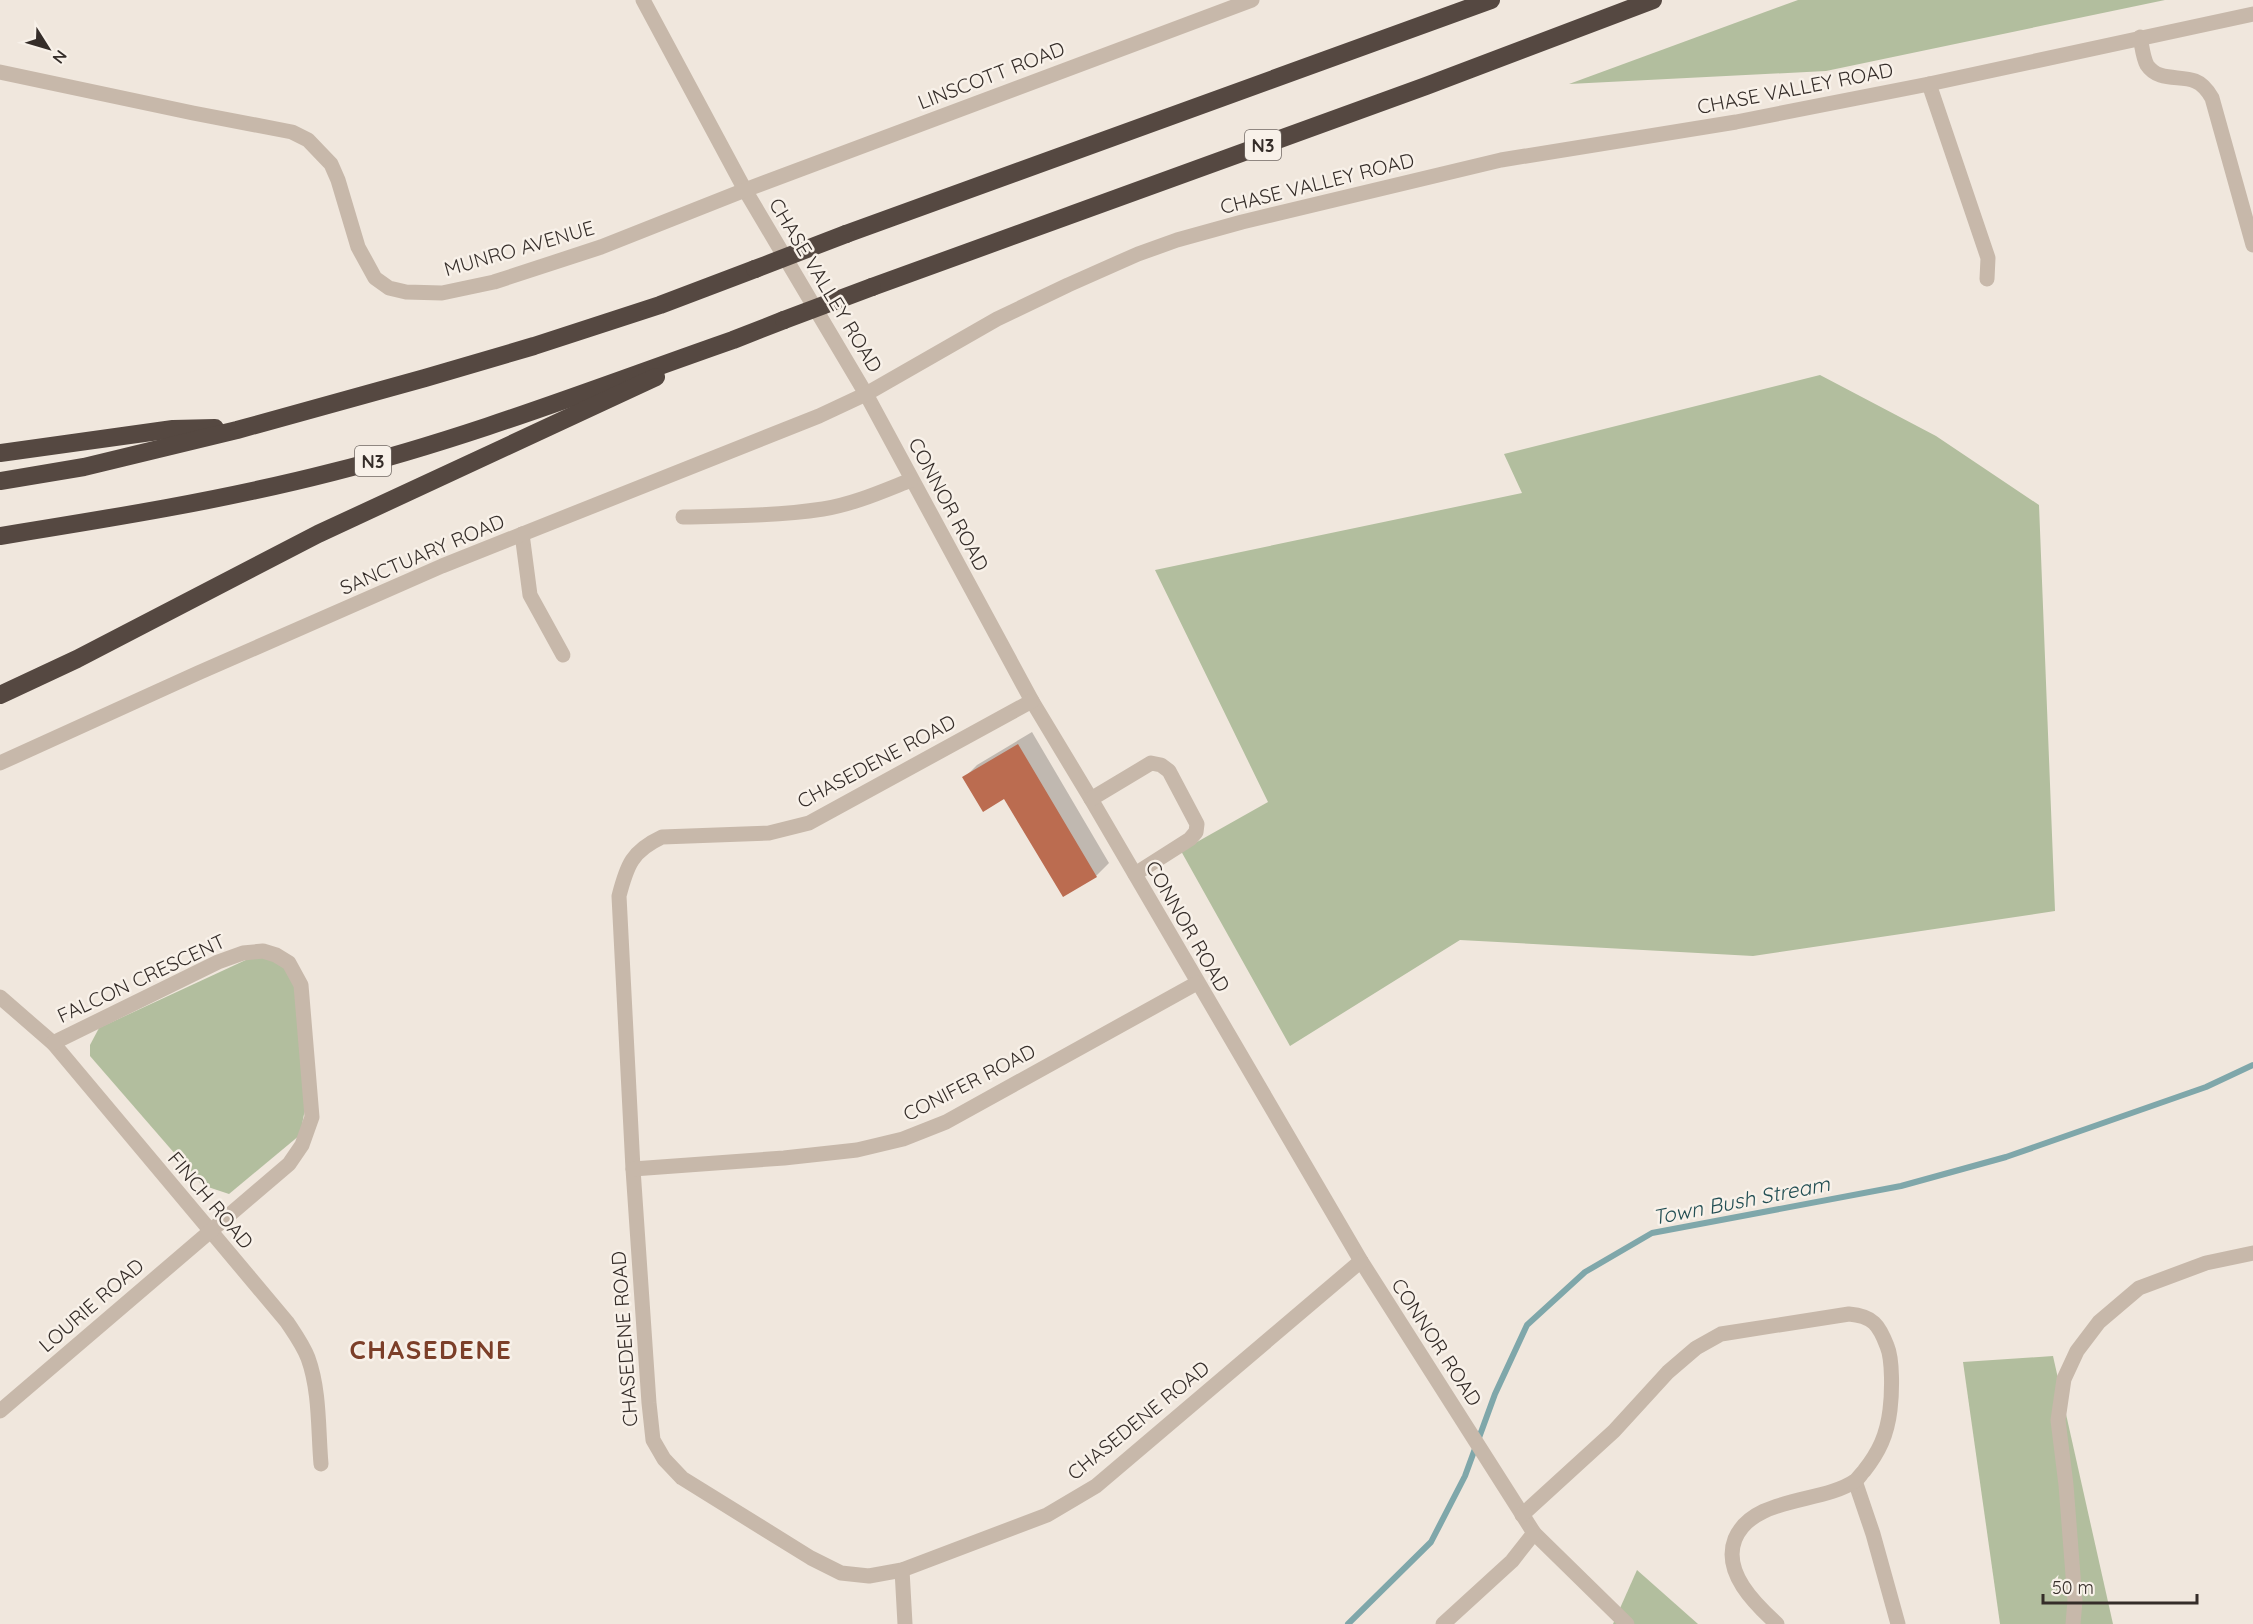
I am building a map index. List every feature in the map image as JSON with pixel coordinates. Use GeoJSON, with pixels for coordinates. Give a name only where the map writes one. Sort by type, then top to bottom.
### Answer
{"type":"FeatureCollection","features":[{"type":"Feature","properties":{"kind":"highway"},"geometry":{"type":"LineString","coordinates":[[0,481],[84,467],[237,430],[534,346],[660,305],[846,234],[1491,0]]}},
{"type":"Feature","properties":{"kind":"highway","name":"N3"},"geometry":{"type":"LineString","coordinates":[[0,536],[206,501],[408,452],[733,340],[872,287],[1426,86],[1653,0]]}},
{"type":"Feature","properties":{"kind":"highway"},"geometry":{"type":"LineString","coordinates":[[0,695],[77,659],[318,534],[565,422],[733,340]]}},
{"type":"Feature","properties":{"kind":"highway"},"geometry":{"type":"LineString","coordinates":[[0,453],[174,429],[237,430]]}},
{"type":"Feature","properties":{"kind":"street","name":"CHASE VALLEY ROAD"},"geometry":{"type":"LineString","coordinates":[[644,0],[745,190],[866,394],[997,319],[1068,285],[1138,254],[1177,240],[1242,222],[1501,160],[1736,122],[1929,84],[2253,14]]}},
{"type":"Feature","properties":{"kind":"street","name":"LINSCOTT ROAD"},"geometry":{"type":"LineString","coordinates":[[745,190],[1252,0]]}},
{"type":"Feature","properties":{"kind":"street"},"geometry":{"type":"LineString","coordinates":[[2140,38],[2147,64],[2155,72],[2167,77],[2195,81],[2207,90],[2212,98],[2253,245]]}},
{"type":"Feature","properties":{"kind":"street","name":"MUNRO AVENUE"},"geometry":{"type":"LineString","coordinates":[[0,72],[193,113],[278,128],[308,140],[331,164],[358,247],[368,269],[375,278],[389,288],[406,292],[442,293],[494,282],[601,247],[745,190]]}},
{"type":"Feature","properties":{"kind":"street"},"geometry":{"type":"LineString","coordinates":[[1929,84],[1988,258],[1987,279]]}},
{"type":"Feature","properties":{"kind":"street","name":"CONNOR ROAD"},"geometry":{"type":"LineString","coordinates":[[866,394],[1032,701],[1361,1262],[1534,1533],[1628,1624]]}},
{"type":"Feature","properties":{"kind":"street","name":"SANCTUARY ROAD"},"geometry":{"type":"LineString","coordinates":[[0,763],[442,566],[819,416],[866,394]]}},
{"type":"Feature","properties":{"kind":"street"},"geometry":{"type":"LineString","coordinates":[[683,517],[823,509],[869,497],[911,480]]}},
{"type":"Feature","properties":{"kind":"street"},"geometry":{"type":"LineString","coordinates":[[522,534],[530,595],[563,655]]}},
{"type":"Feature","properties":{"kind":"street","name":"CHASEDENE ROAD"},"geometry":{"type":"LineString","coordinates":[[1032,701],[809,823],[769,833],[662,837],[648,843],[636,853],[626,869],[619,896],[633,1169],[653,1440],[664,1460],[682,1478],[811,1558],[841,1574],[869,1576],[902,1570],[1047,1515],[1096,1486],[1361,1262]]}},
{"type":"Feature","properties":{"kind":"street"},"geometry":{"type":"LineString","coordinates":[[1091,799],[1151,763],[1161,765],[1168,771],[1197,825],[1196,831],[1190,839],[1135,874]]}},
{"type":"Feature","properties":{"kind":"street","name":"FALCON CRESCENT"},"geometry":{"type":"LineString","coordinates":[[53,1044],[218,962],[243,953],[263,951],[276,955],[289,963],[301,985],[312,1117],[309,1131],[303,1145],[289,1164],[209,1232]]}},
{"type":"Feature","properties":{"kind":"street","name":"CONIFER ROAD"},"geometry":{"type":"LineString","coordinates":[[633,1169],[784,1158],[857,1150],[903,1139],[946,1122],[1197,983]]}},
{"type":"Feature","properties":{"kind":"street","name":"FINCH ROAD"},"geometry":{"type":"LineString","coordinates":[[0,997],[53,1044],[287,1322],[308,1356],[314,1378],[321,1464]]}},
{"type":"Feature","properties":{"kind":"street","name":"LOURIE ROAD"},"geometry":{"type":"LineString","coordinates":[[0,1411],[209,1232]]}},
{"type":"Feature","properties":{"kind":"street"},"geometry":{"type":"LineString","coordinates":[[2073,1624],[2075,1601],[2066,1485],[2058,1420],[2064,1379],[2077,1351],[2099,1322],[2139,1288],[2206,1263],[2253,1253]]}},
{"type":"Feature","properties":{"kind":"street"},"geometry":{"type":"LineString","coordinates":[[1522,1515],[1614,1431],[1668,1372],[1696,1348],[1721,1334],[1849,1314],[1863,1316],[1881,1330],[1889,1350],[1891,1402],[1883,1444],[1874,1459],[1855,1481],[1833,1490],[1771,1508],[1748,1521],[1734,1541],[1732,1562],[1740,1581],[1754,1602],[1777,1624]]}},
{"type":"Feature","properties":{"kind":"street"},"geometry":{"type":"LineString","coordinates":[[1855,1481],[1873,1534],[1898,1624]]}},
{"type":"Feature","properties":{"kind":"street"},"geometry":{"type":"LineString","coordinates":[[1443,1624],[1512,1561],[1534,1533]]}},
{"type":"Feature","properties":{"kind":"street"},"geometry":{"type":"LineString","coordinates":[[902,1570],[905,1624]]}},
{"type":"Feature","properties":{"kind":"green space"},"geometry":{"type":"Polygon","coordinates":[[[1798,0],[2165,0],[1826,71],[1569,84],[1798,0]]]}},
{"type":"Feature","properties":{"kind":"green space"},"geometry":{"type":"Polygon","coordinates":[[[1820,375],[1936,436],[2039,505],[2055,911],[1753,956],[1460,940],[1290,1046],[1181,851],[1268,802],[1155,570],[1522,493],[1504,454],[1820,375]]]}},
{"type":"Feature","properties":{"kind":"green space"},"geometry":{"type":"Polygon","coordinates":[[[261,953],[279,957],[297,984],[305,1109],[300,1135],[229,1194],[202,1185],[90,1056],[90,1045],[99,1028],[261,953]]]}},
{"type":"Feature","properties":{"kind":"green space"},"geometry":{"type":"Polygon","coordinates":[[[2053,1356],[2113,1624],[2000,1624],[1963,1362],[2053,1356]]]}},
{"type":"Feature","properties":{"kind":"green space"},"geometry":{"type":"Polygon","coordinates":[[[1637,1570],[1698,1624],[1613,1624],[1637,1570]]]}},
{"type":"Feature","properties":{"kind":"building"},"geometry":{"type":"Polygon","coordinates":[[[1018,744],[1097,877],[1063,897],[1004,799],[983,812],[962,777],[1018,744]]]}},
{"type":"Feature","properties":{"kind":"waterway","name":"Town Bush Stream"},"geometry":{"type":"LineString","coordinates":[[1348,1624],[1431,1542],[1465,1476],[1495,1394],[1527,1325],[1585,1272],[1652,1233],[1901,1186],[2006,1157],[2206,1087],[2253,1065]]}},
{"type":"Feature","properties":{"kind":"district","name":"CHASEDENE"},"geometry":{"type":"Point","coordinates":[431,1349]}}]}
